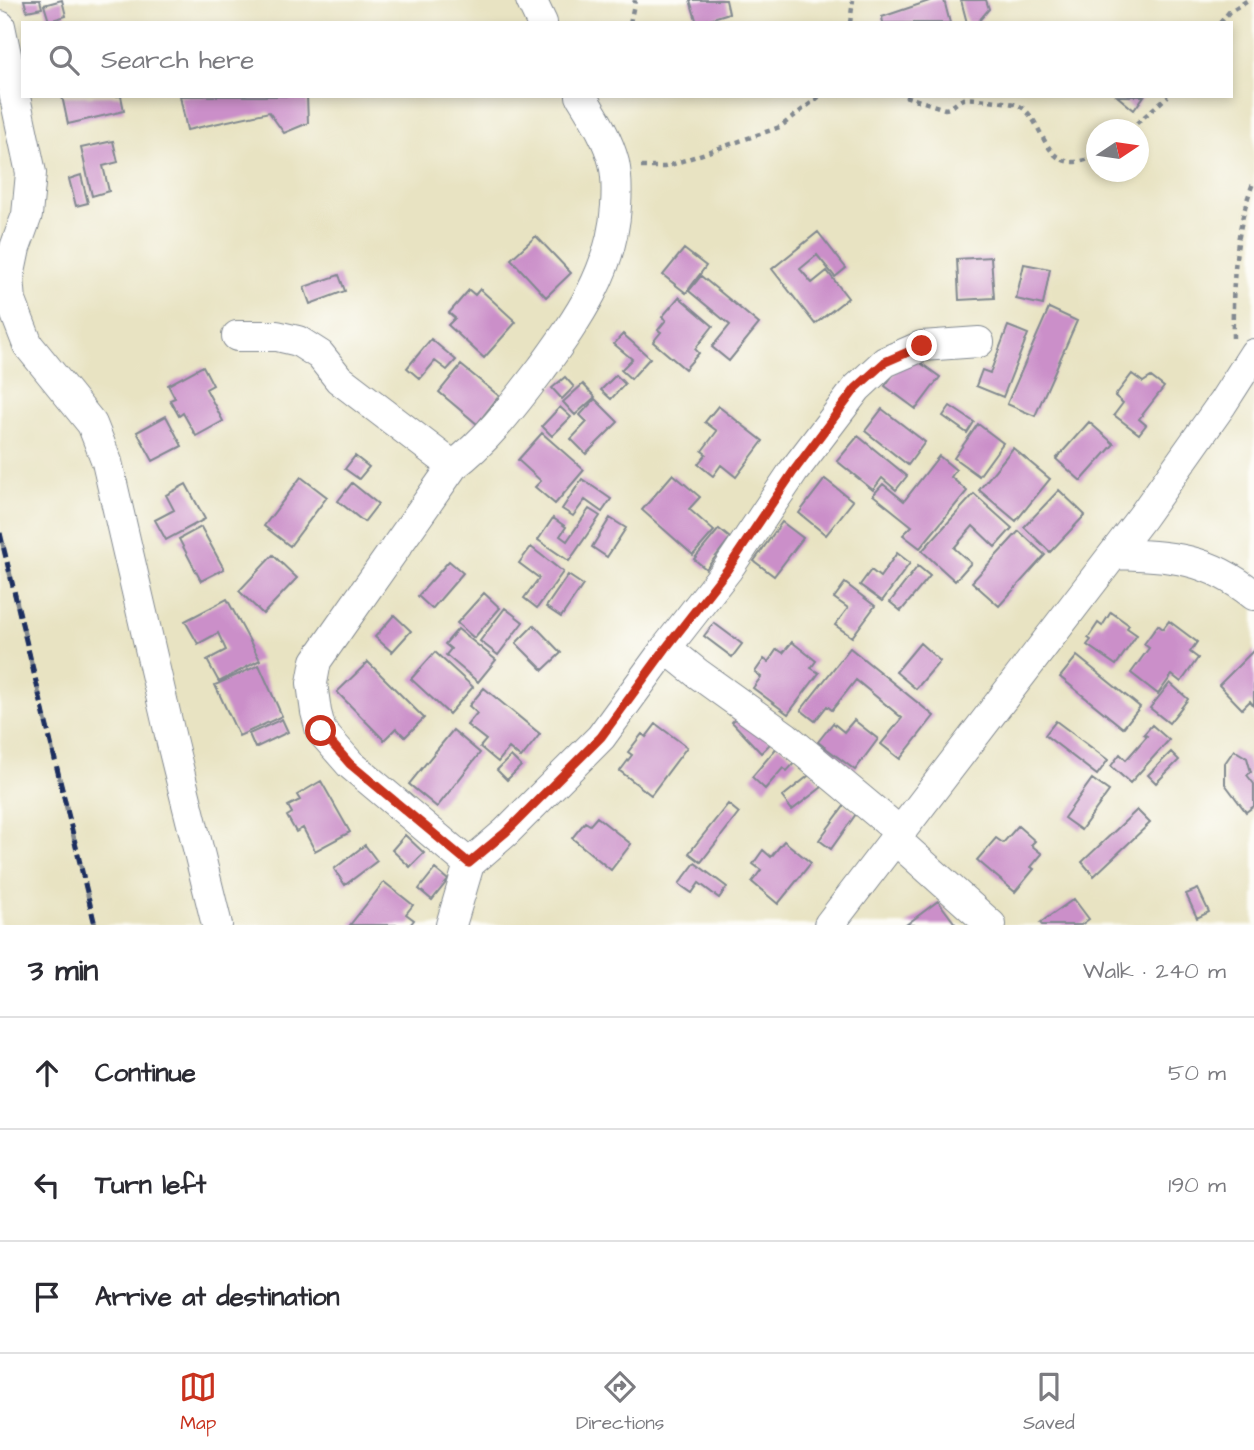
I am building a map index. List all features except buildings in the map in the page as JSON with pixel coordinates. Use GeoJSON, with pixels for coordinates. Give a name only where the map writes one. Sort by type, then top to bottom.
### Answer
{"type":"FeatureCollection","features":[{"type":"Feature","properties":{"kind":"street"},"geometry":{"type":"LineString","coordinates":[[531,0],[541,21]]}},
{"type":"Feature","properties":{"kind":"street"},"geometry":{"type":"LineString","coordinates":[[0,26],[32,173],[27,215],[15,248],[9,278],[11,301],[28,345],[92,424],[107,462],[217,925]]}},
{"type":"Feature","properties":{"kind":"street"},"geometry":{"type":"LineString","coordinates":[[469,863],[350,764],[321,731],[312,683],[316,661],[453,466],[473,451],[507,413],[571,328],[593,292],[609,253],[617,189],[614,163],[598,122],[582,98]]}},
{"type":"Feature","properties":{"kind":"street"},"geometry":{"type":"LineString","coordinates":[[237,336],[277,335],[298,341],[320,355],[340,379],[453,466]]}},
{"type":"Feature","properties":{"kind":"street"},"geometry":{"type":"LineString","coordinates":[[451,925],[469,863],[506,832],[601,737],[727,570],[793,472],[856,388],[885,362],[922,346],[979,342]]}},
{"type":"Feature","properties":{"kind":"street"},"geometry":{"type":"LineString","coordinates":[[829,925],[1114,554],[1190,450],[1254,354]]}},
{"type":"Feature","properties":{"kind":"street"},"geometry":{"type":"LineString","coordinates":[[1114,554],[1173,556],[1207,566],[1254,595]]}},
{"type":"Feature","properties":{"kind":"street"},"geometry":{"type":"LineString","coordinates":[[666,648],[786,737],[991,925]]}},
{"type":"Feature","properties":{"kind":"path"},"geometry":{"type":"LineString","coordinates":[[630,21],[635,0]]}},
{"type":"Feature","properties":{"kind":"path"},"geometry":{"type":"LineString","coordinates":[[850,21],[853,0]]}},
{"type":"Feature","properties":{"kind":"path"},"geometry":{"type":"LineString","coordinates":[[1222,21],[1229,12],[1248,0]]}},
{"type":"Feature","properties":{"kind":"path"},"geometry":{"type":"LineString","coordinates":[[635,164],[642,167],[665,167],[780,127],[817,98]]}},
{"type":"Feature","properties":{"kind":"path"},"geometry":{"type":"LineString","coordinates":[[911,98],[944,109],[967,99],[1003,101],[1019,105],[1029,113],[1049,149],[1064,160],[1086,159]]}},
{"type":"Feature","properties":{"kind":"path"},"geometry":{"type":"LineString","coordinates":[[1142,119],[1166,98]]}},
{"type":"Feature","properties":{"kind":"path"},"geometry":{"type":"LineString","coordinates":[[1238,379],[1233,339],[1232,295],[1241,227],[1247,196],[1254,181]]}},
{"type":"Feature","properties":{"kind":"path"},"geometry":{"type":"LineString","coordinates":[[0,533],[95,925]]}},
{"type":"Feature","properties":{"kind":"railway"},"geometry":{"type":"LineString","coordinates":[[0,533],[95,925]]}},
{"type":"Feature","properties":{"kind":"route"},"geometry":{"type":"LineString","coordinates":[[321,731],[350,764],[469,863],[506,832],[601,737],[727,570],[793,472],[856,388],[885,362],[922,346]]}}]}
